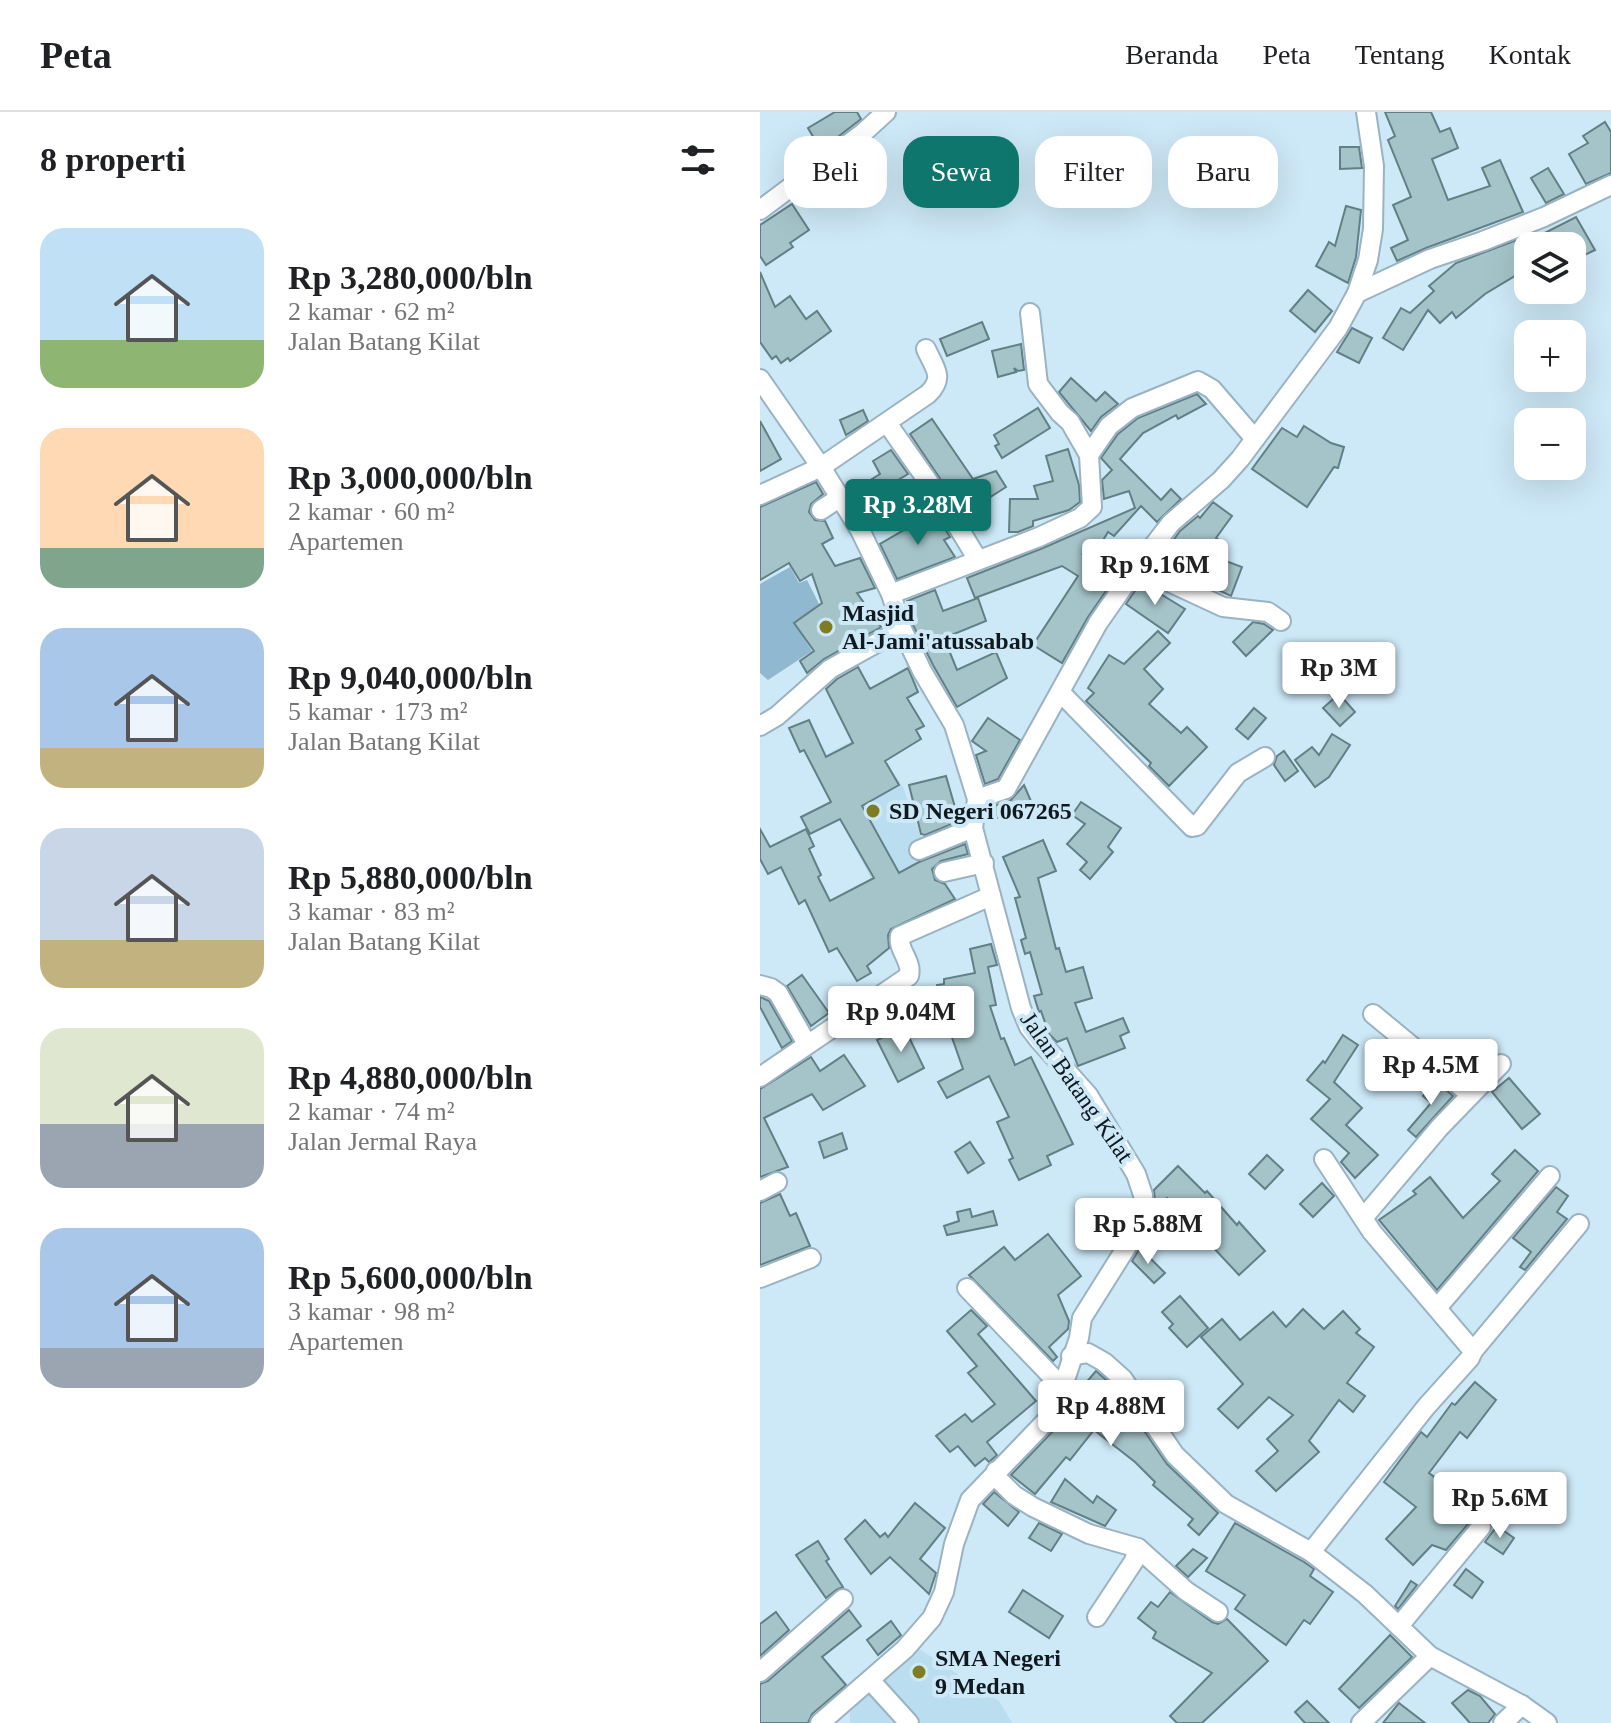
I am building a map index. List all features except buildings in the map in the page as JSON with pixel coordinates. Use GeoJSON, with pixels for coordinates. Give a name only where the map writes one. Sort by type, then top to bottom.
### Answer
{"type":"FeatureCollection","features":[{"type":"Feature","properties":{"kind":"street"},"geometry":{"type":"LineString","coordinates":[[760,210],[863,133],[886,112]]}},
{"type":"Feature","properties":{"kind":"street"},"geometry":{"type":"LineString","coordinates":[[977,799],[1006,789],[1098,623],[1137,567],[1171,523],[1221,480],[1338,328],[1357,293],[1368,260],[1373,229],[1374,166],[1366,112]]}},
{"type":"Feature","properties":{"kind":"street"},"geometry":{"type":"LineString","coordinates":[[1357,293],[1430,259],[1544,217],[1611,185]]}},
{"type":"Feature","properties":{"kind":"street"},"geometry":{"type":"LineString","coordinates":[[891,594],[1039,537],[1087,513],[1093,500],[1089,455],[1070,422],[1038,384],[1030,313]]}},
{"type":"Feature","properties":{"kind":"street"},"geometry":{"type":"LineString","coordinates":[[760,495],[821,467],[928,394],[937,385],[939,377],[926,349]]}},
{"type":"Feature","properties":{"kind":"street","name":"Jalan Batang Kilat"},"geometry":{"type":"LineString","coordinates":[[760,379],[860,530],[891,594],[902,629],[922,671],[954,725],[977,799],[973,828],[1013,984],[1029,1027],[1088,1095],[1136,1174],[1143,1195],[1144,1214],[1141,1224],[1082,1318],[1079,1338],[1047,1420],[970,1500],[944,1592],[932,1618],[905,1649],[820,1723]]}},
{"type":"Feature","properties":{"kind":"street"},"geometry":{"type":"LineString","coordinates":[[1089,455],[1109,426],[1132,408],[1198,381],[1212,389],[1255,439]]}},
{"type":"Feature","properties":{"kind":"street"},"geometry":{"type":"LineString","coordinates":[[887,423],[946,507],[978,560]]}},
{"type":"Feature","properties":{"kind":"street"},"geometry":{"type":"LineString","coordinates":[[821,510],[839,498]]}},
{"type":"Feature","properties":{"kind":"street"},"geometry":{"type":"LineString","coordinates":[[1137,567],[1223,607],[1268,612],[1281,621]]}},
{"type":"Feature","properties":{"kind":"street"},"geometry":{"type":"LineString","coordinates":[[760,726],[777,716],[830,669],[902,629]]}},
{"type":"Feature","properties":{"kind":"street"},"geometry":{"type":"LineString","coordinates":[[1061,693],[1192,827],[1197,826],[1238,773],[1265,757]]}},
{"type":"Feature","properties":{"kind":"street"},"geometry":{"type":"LineString","coordinates":[[919,850],[973,828]]}},
{"type":"Feature","properties":{"kind":"street"},"geometry":{"type":"LineString","coordinates":[[944,872],[984,863]]}},
{"type":"Feature","properties":{"kind":"street"},"geometry":{"type":"LineString","coordinates":[[760,1077],[909,976],[911,969],[899,943],[900,936],[991,896]]}},
{"type":"Feature","properties":{"kind":"street"},"geometry":{"type":"LineString","coordinates":[[760,985],[778,993],[807,1044]]}},
{"type":"Feature","properties":{"kind":"street"},"geometry":{"type":"LineString","coordinates":[[1373,1014],[1471,1095]]}},
{"type":"Feature","properties":{"kind":"street"},"geometry":{"type":"LineString","coordinates":[[1364,1217],[1501,1064]]}},
{"type":"Feature","properties":{"kind":"street"},"geometry":{"type":"LineString","coordinates":[[1324,1159],[1372,1232],[1473,1351]]}},
{"type":"Feature","properties":{"kind":"street"},"geometry":{"type":"LineString","coordinates":[[1437,1308],[1550,1176]]}},
{"type":"Feature","properties":{"kind":"street"},"geometry":{"type":"LineString","coordinates":[[1311,1552],[1426,1407],[1579,1224]]}},
{"type":"Feature","properties":{"kind":"street"},"geometry":{"type":"LineString","coordinates":[[760,1278],[811,1258]]}},
{"type":"Feature","properties":{"kind":"street"},"geometry":{"type":"LineString","coordinates":[[967,1288],[1062,1387]]}},
{"type":"Feature","properties":{"kind":"street"},"geometry":{"type":"LineString","coordinates":[[1071,1356],[1088,1353],[1123,1379],[1175,1455],[1226,1504],[1311,1552],[1365,1594],[1430,1656],[1522,1705],[1547,1723]]}},
{"type":"Feature","properties":{"kind":"street"},"geometry":{"type":"LineString","coordinates":[[996,1471],[998,1479],[1014,1495],[1033,1507],[1089,1534],[1138,1548],[1186,1591],[1218,1612]]}},
{"type":"Feature","properties":{"kind":"street"},"geometry":{"type":"LineString","coordinates":[[1399,1626],[1481,1527]]}},
{"type":"Feature","properties":{"kind":"street"},"geometry":{"type":"LineString","coordinates":[[1097,1617],[1134,1561],[1138,1548]]}},
{"type":"Feature","properties":{"kind":"street"},"geometry":{"type":"LineString","coordinates":[[760,1672],[843,1599]]}},
{"type":"Feature","properties":{"kind":"street"},"geometry":{"type":"LineString","coordinates":[[1361,1723],[1430,1656]]}},
{"type":"Feature","properties":{"kind":"street"},"geometry":{"type":"LineString","coordinates":[[870,1680],[909,1723]]}},
{"type":"Feature","properties":{"kind":"street"},"geometry":{"type":"LineString","coordinates":[[1503,1723],[1522,1705]]}},
{"type":"Feature","properties":{"kind":"shaded area"},"geometry":{"type":"Polygon","coordinates":[[[790,567],[799,583],[807,580],[819,604],[794,623],[812,651],[768,680],[760,673],[760,584],[790,567]]]}},
{"type":"Feature","properties":{"kind":"shaded area","name":"SD Negeri 067265"},"geometry":{"type":"Polygon","coordinates":[[[867,733],[903,787],[930,854],[875,886],[810,763],[867,733]]]}},
{"type":"Feature","properties":{"kind":"shaded area","name":"SMA Negeri 9 Medan"},"geometry":{"type":"Polygon","coordinates":[[[910,1643],[999,1701],[1012,1723],[850,1723],[850,1706],[910,1643]]]}},
{"type":"Feature","properties":{"kind":"place","name":"Masjid Al-Jami'atussabab"},"geometry":{"type":"Point","coordinates":[826,627]}},
{"type":"Feature","properties":{"kind":"place","name":"SD Negeri 067265"},"geometry":{"type":"Point","coordinates":[873,811]}},
{"type":"Feature","properties":{"kind":"place","name":"SMA Negeri 9 Medan"},"geometry":{"type":"Point","coordinates":[919,1672]}}]}
